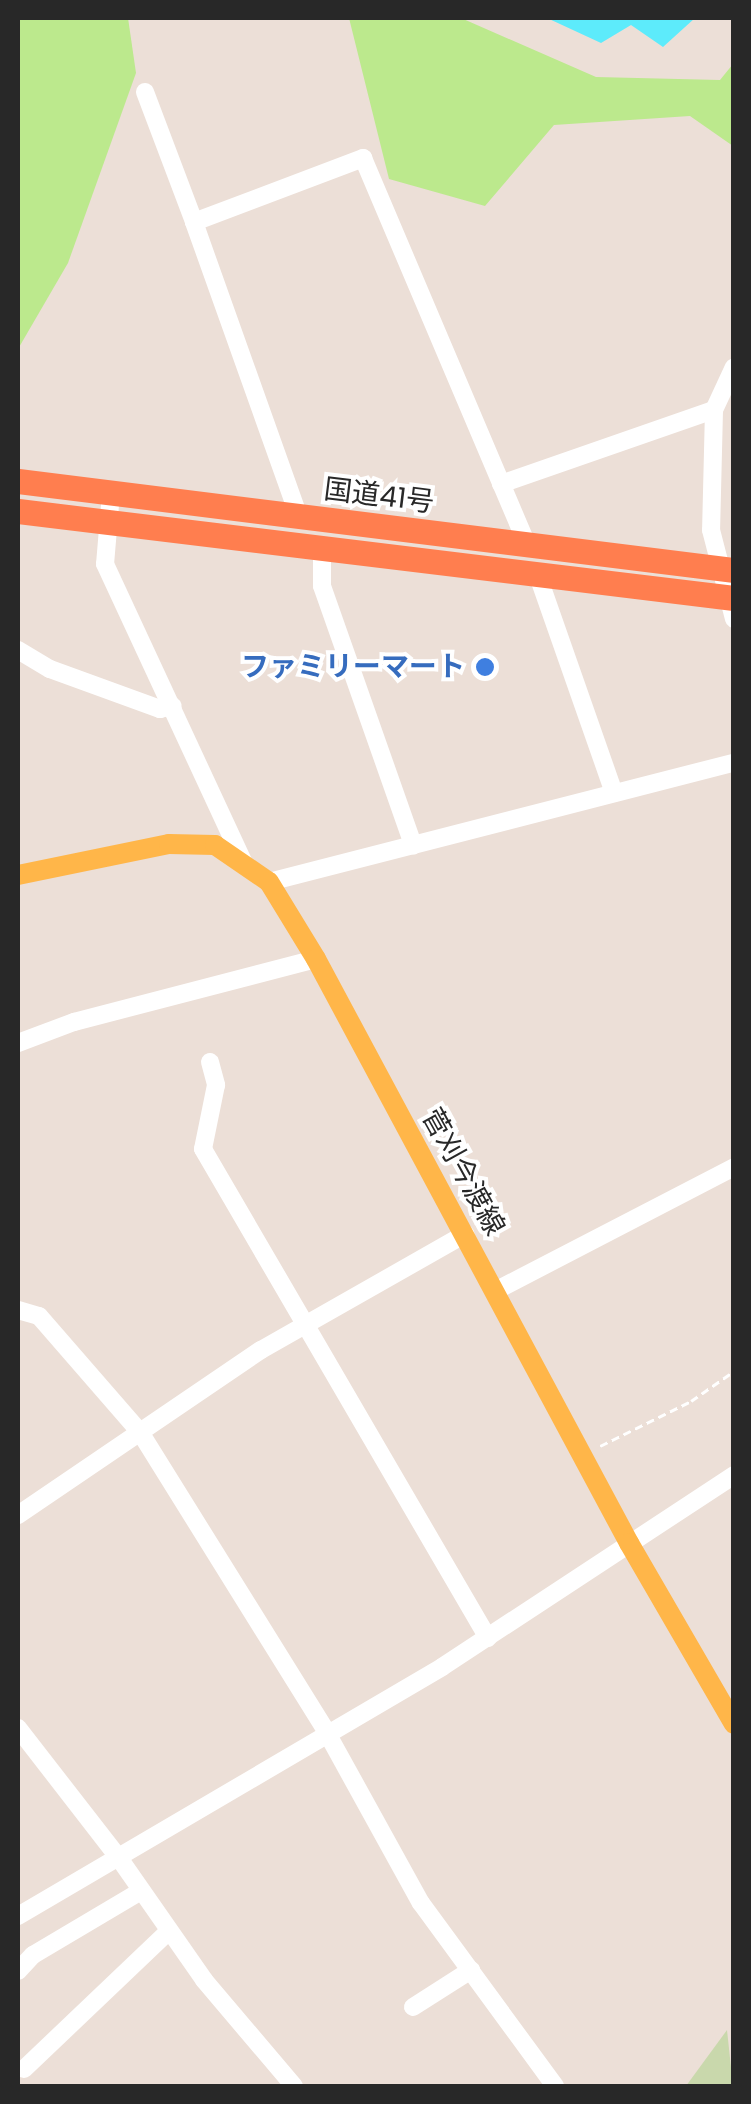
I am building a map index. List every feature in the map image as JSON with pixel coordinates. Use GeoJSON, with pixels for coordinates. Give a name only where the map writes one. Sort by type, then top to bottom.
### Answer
{"type":"FeatureCollection","features":[{"type":"Feature","properties":{"kind":"highway","name":"国道41号"},"geometry":{"type":"LineString","coordinates":[[18,481],[727,569]]}},
{"type":"Feature","properties":{"kind":"highway","name":"国道41号"},"geometry":{"type":"LineString","coordinates":[[18,511],[537,574],[731,605]]}},
{"type":"Feature","properties":{"kind":"main road","name":"菅刈今渡線"},"geometry":{"type":"LineString","coordinates":[[18,875],[169,844],[214,846],[244,861],[269,882],[316,959],[497,1290],[629,1543],[734,1724]]}},
{"type":"Feature","properties":{"kind":"street"},"geometry":{"type":"LineString","coordinates":[[145,92],[299,516]]}},
{"type":"Feature","properties":{"kind":"street"},"geometry":{"type":"LineString","coordinates":[[194,222],[363,158],[527,545]]}},
{"type":"Feature","properties":{"kind":"street"},"geometry":{"type":"LineString","coordinates":[[731,605],[727,569],[711,530],[714,410],[734,367]]}},
{"type":"Feature","properties":{"kind":"street"},"geometry":{"type":"LineString","coordinates":[[502,484],[714,410]]}},
{"type":"Feature","properties":{"kind":"street"},"geometry":{"type":"LineString","coordinates":[[111,493],[105,564],[244,861]]}},
{"type":"Feature","properties":{"kind":"street"},"geometry":{"type":"LineString","coordinates":[[322,547],[322,586],[413,845]]}},
{"type":"Feature","properties":{"kind":"street"},"geometry":{"type":"LineString","coordinates":[[537,574],[614,793]]}},
{"type":"Feature","properties":{"kind":"street"},"geometry":{"type":"LineString","coordinates":[[18,650],[50,669],[160,709],[173,706]]}},
{"type":"Feature","properties":{"kind":"street"},"geometry":{"type":"LineString","coordinates":[[269,882],[734,763]]}},
{"type":"Feature","properties":{"kind":"street"},"geometry":{"type":"LineString","coordinates":[[18,1044],[74,1022],[316,959]]}},
{"type":"Feature","properties":{"kind":"street"},"geometry":{"type":"LineString","coordinates":[[210,1062],[216,1085],[203,1148],[303,1326],[488,1638]]}},
{"type":"Feature","properties":{"kind":"street"},"geometry":{"type":"LineString","coordinates":[[497,1290],[734,1167]]}},
{"type":"Feature","properties":{"kind":"street"},"geometry":{"type":"LineString","coordinates":[[18,1515],[303,1326],[466,1234]]}},
{"type":"Feature","properties":{"kind":"street"},"geometry":{"type":"LineString","coordinates":[[18,1310],[39,1316],[140,1432],[327,1733],[421,1903],[554,2086]]}},
{"type":"Feature","properties":{"kind":"street"},"geometry":{"type":"LineString","coordinates":[[18,1916],[488,1638],[734,1476]]}},
{"type":"Feature","properties":{"kind":"street"},"geometry":{"type":"LineString","coordinates":[[18,1728],[119,1858],[204,1980],[294,2086]]}},
{"type":"Feature","properties":{"kind":"street"},"geometry":{"type":"LineString","coordinates":[[18,1971],[33,1955],[141,1891]]}},
{"type":"Feature","properties":{"kind":"street"},"geometry":{"type":"LineString","coordinates":[[24,2069],[169,1931]]}},
{"type":"Feature","properties":{"kind":"street"},"geometry":{"type":"LineString","coordinates":[[413,2006],[471,1970]]}},
{"type":"Feature","properties":{"kind":"path"},"geometry":{"type":"LineString","coordinates":[[598,1447],[691,1401],[734,1370]]}},
{"type":"Feature","properties":{"kind":"green space"},"geometry":{"type":"Polygon","coordinates":[[[18,18],[128,18],[136,73],[68,263],[18,349],[18,18]]]}},
{"type":"Feature","properties":{"kind":"green space"},"geometry":{"type":"Polygon","coordinates":[[[349,18],[461,18],[596,77],[720,80],[733,64],[733,146],[690,116],[554,125],[485,206],[389,179],[349,18]]]}},
{"type":"Feature","properties":{"kind":"green space"},"geometry":{"type":"Polygon","coordinates":[[[727,2030],[733,2086],[686,2086],[727,2030]]]}},
{"type":"Feature","properties":{"kind":"water"},"geometry":{"type":"Polygon","coordinates":[[[547,18],[695,18],[663,47],[631,25],[601,43],[547,18]]]}},
{"type":"Feature","properties":{"kind":"place","name":"ファミリーマート"},"geometry":{"type":"Point","coordinates":[485,667]}}]}
